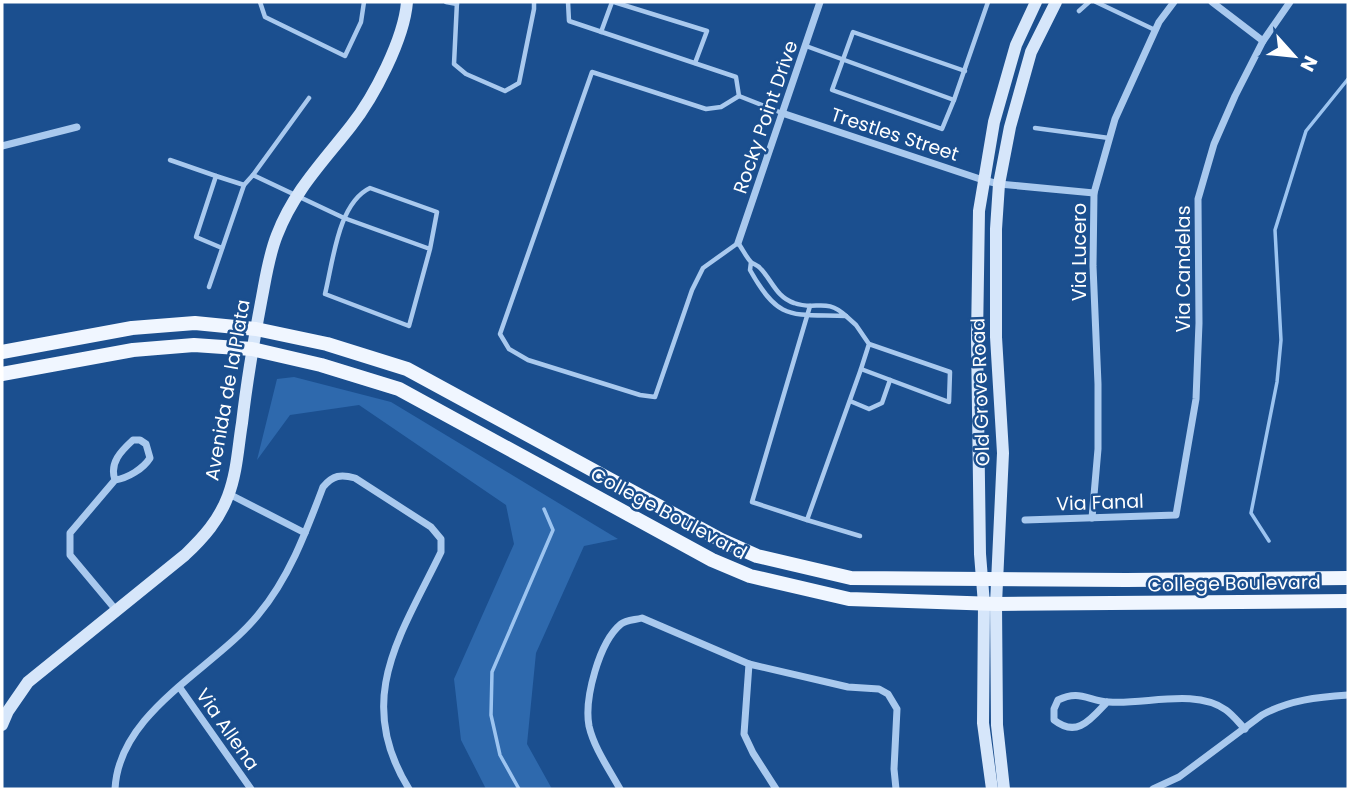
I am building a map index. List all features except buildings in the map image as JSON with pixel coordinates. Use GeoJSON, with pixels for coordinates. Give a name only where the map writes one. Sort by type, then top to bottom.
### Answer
{"type":"FeatureCollection","features":[{"type":"Feature","properties":{"kind":"main road","name":"College Boulevard"},"geometry":{"type":"LineString","coordinates":[[2,352],[132,328],[195,323],[256,329],[327,344],[407,369],[721,540],[757,556],[851,578],[1348,578]]}},
{"type":"Feature","properties":{"kind":"main road","name":"College Boulevard"},"geometry":{"type":"LineString","coordinates":[[2,374],[132,350],[194,345],[252,349],[321,365],[399,389],[712,560],[750,576],[849,599],[990,604],[1348,601]]}},
{"type":"Feature","properties":{"kind":"street","name":"Avenida de la Plata"},"geometry":{"type":"LineString","coordinates":[[2,725],[5,708],[28,682],[205,537],[216,522],[229,494],[235,470],[252,349],[277,236],[296,195],[357,118],[394,53],[407,2]]}},
{"type":"Feature","properties":{"kind":"street","name":"Rocky Point Drive"},"geometry":{"type":"LineString","coordinates":[[738,243],[820,2]]}},
{"type":"Feature","properties":{"kind":"street","name":"Old Grove Road"},"geometry":{"type":"LineString","coordinates":[[1004,789],[997,725],[977,338],[979,211],[994,122],[1016,45],[1036,2]]}},
{"type":"Feature","properties":{"kind":"street","name":"Old Grove Road"},"geometry":{"type":"LineString","coordinates":[[990,579],[1003,453],[996,337],[996,229],[999,184],[1010,127],[1031,52],[1056,2]]}},
{"type":"Feature","properties":{"kind":"street","name":"Via Lucero"},"geometry":{"type":"LineString","coordinates":[[1092,518],[1098,436],[1093,266],[1094,193],[1115,119],[1155,30],[1174,2]]}},
{"type":"Feature","properties":{"kind":"street"},"geometry":{"type":"LineString","coordinates":[[1212,2],[1263,41]]}},
{"type":"Feature","properties":{"kind":"street","name":"Via Candelas"},"geometry":{"type":"LineString","coordinates":[[1176,516],[1196,399],[1199,323],[1198,200],[1214,144],[1263,41],[1290,2]]}},
{"type":"Feature","properties":{"kind":"street","name":"Trestles Street"},"geometry":{"type":"LineString","coordinates":[[782,113],[983,180],[999,184],[1094,193]]}},
{"type":"Feature","properties":{"kind":"street"},"geometry":{"type":"LineString","coordinates":[[2,146],[77,127]]}},
{"type":"Feature","properties":{"kind":"street"},"geometry":{"type":"LineString","coordinates":[[115,480],[112,472],[119,452],[133,440],[146,444],[150,458],[146,464],[125,478],[115,480],[70,533],[70,555],[116,610]]}},
{"type":"Feature","properties":{"kind":"street"},"geometry":{"type":"LineString","coordinates":[[115,789],[125,747],[143,721],[230,645],[259,615],[286,576],[323,486],[329,479],[341,474],[355,478],[431,527],[441,539],[441,552],[391,655],[385,679],[383,726],[391,755],[409,789]]}},
{"type":"Feature","properties":{"kind":"street"},"geometry":{"type":"LineString","coordinates":[[229,494],[305,533]]}},
{"type":"Feature","properties":{"kind":"street","name":"Via Fanal"},"geometry":{"type":"LineString","coordinates":[[1025,520],[1176,516]]}},
{"type":"Feature","properties":{"kind":"street","name":"Old Grove Road"},"geometry":{"type":"LineString","coordinates":[[990,604],[983,723],[992,789]]}},
{"type":"Feature","properties":{"kind":"street"},"geometry":{"type":"LineString","coordinates":[[620,789],[594,742],[588,707],[594,672],[612,634],[623,622],[642,618],[749,664],[848,687],[879,689],[888,694],[898,716],[894,769],[896,789]]}},
{"type":"Feature","properties":{"kind":"street"},"geometry":{"type":"LineString","coordinates":[[749,664],[744,734],[776,789]]}},
{"type":"Feature","properties":{"kind":"street","name":"Via Allena"},"geometry":{"type":"LineString","coordinates":[[180,688],[251,789]]}},
{"type":"Feature","properties":{"kind":"street"},"geometry":{"type":"LineString","coordinates":[[1107,702],[1077,728],[1064,728],[1054,720],[1054,709],[1058,700],[1069,694],[1107,702],[1188,699],[1226,710],[1245,729]]}},
{"type":"Feature","properties":{"kind":"street"},"geometry":{"type":"LineString","coordinates":[[1153,789],[1178,777],[1262,715],[1277,707],[1311,698],[1348,695]]}},
{"type":"Feature","properties":{"kind":"lane"},"geometry":{"type":"LineString","coordinates":[[260,2],[265,17],[345,56],[361,22],[364,2]]}},
{"type":"Feature","properties":{"kind":"lane"},"geometry":{"type":"LineString","coordinates":[[446,2],[457,3],[454,64],[466,75],[505,91],[519,83],[534,2]]}},
{"type":"Feature","properties":{"kind":"lane"},"geometry":{"type":"LineString","coordinates":[[568,2],[569,21],[736,77],[739,96]]}},
{"type":"Feature","properties":{"kind":"lane"},"geometry":{"type":"LineString","coordinates":[[601,32],[613,2],[707,31],[695,64]]}},
{"type":"Feature","properties":{"kind":"lane"},"geometry":{"type":"LineString","coordinates":[[965,71],[853,32],[832,90],[942,129],[965,71],[988,2]]}},
{"type":"Feature","properties":{"kind":"lane"},"geometry":{"type":"LineString","coordinates":[[1079,11],[1089,2]]}},
{"type":"Feature","properties":{"kind":"lane"},"geometry":{"type":"LineString","coordinates":[[1096,2],[1155,30]]}},
{"type":"Feature","properties":{"kind":"lane"},"geometry":{"type":"LineString","coordinates":[[806,46],[954,100]]}},
{"type":"Feature","properties":{"kind":"lane"},"geometry":{"type":"LineString","coordinates":[[739,96],[721,107],[706,108],[592,72],[500,334],[509,349],[528,360],[640,395],[655,397],[692,290],[703,268],[738,243],[780,295],[791,302],[836,306],[856,325],[869,344],[950,372],[949,402],[861,369]]}},
{"type":"Feature","properties":{"kind":"lane"},"geometry":{"type":"LineString","coordinates":[[739,96],[782,113]]}},
{"type":"Feature","properties":{"kind":"lane"},"geometry":{"type":"LineString","coordinates":[[209,288],[244,185],[309,98]]}},
{"type":"Feature","properties":{"kind":"lane"},"geometry":{"type":"LineString","coordinates":[[1035,128],[1110,138]]}},
{"type":"Feature","properties":{"kind":"lane"},"geometry":{"type":"LineString","coordinates":[[170,160],[244,185]]}},
{"type":"Feature","properties":{"kind":"lane"},"geometry":{"type":"LineString","coordinates":[[253,175],[344,218],[430,249]]}},
{"type":"Feature","properties":{"kind":"lane"},"geometry":{"type":"LineString","coordinates":[[216,176],[196,237],[222,248]]}},
{"type":"Feature","properties":{"kind":"lane"},"geometry":{"type":"LineString","coordinates":[[370,188],[437,212],[430,249],[409,326],[325,293],[344,218],[357,198],[370,188]]}},
{"type":"Feature","properties":{"kind":"lane"},"geometry":{"type":"LineString","coordinates":[[751,262],[750,270],[772,304],[788,312],[808,316],[846,316]]}},
{"type":"Feature","properties":{"kind":"lane"},"geometry":{"type":"LineString","coordinates":[[810,305],[752,502],[860,536]]}},
{"type":"Feature","properties":{"kind":"lane"},"geometry":{"type":"LineString","coordinates":[[807,520],[869,344]]}},
{"type":"Feature","properties":{"kind":"lane"},"geometry":{"type":"LineString","coordinates":[[850,401],[869,409],[882,402],[890,380]]}},
{"type":"Feature","properties":{"kind":"shaded area"},"geometry":{"type":"Polygon","coordinates":[[[294,377],[391,402],[618,539],[584,546],[536,653],[527,744],[552,789],[486,789],[461,740],[454,679],[514,544],[506,505],[359,405],[290,415],[257,460],[277,379],[294,377]]]}},
{"type":"Feature","properties":{"kind":"waterway"},"geometry":{"type":"LineString","coordinates":[[1269,541],[1251,513],[1277,382],[1281,340],[1275,230],[1306,131],[1348,79]]}},
{"type":"Feature","properties":{"kind":"waterway"},"geometry":{"type":"LineString","coordinates":[[519,789],[500,755],[491,715],[492,672],[553,530],[544,509]]}}]}
